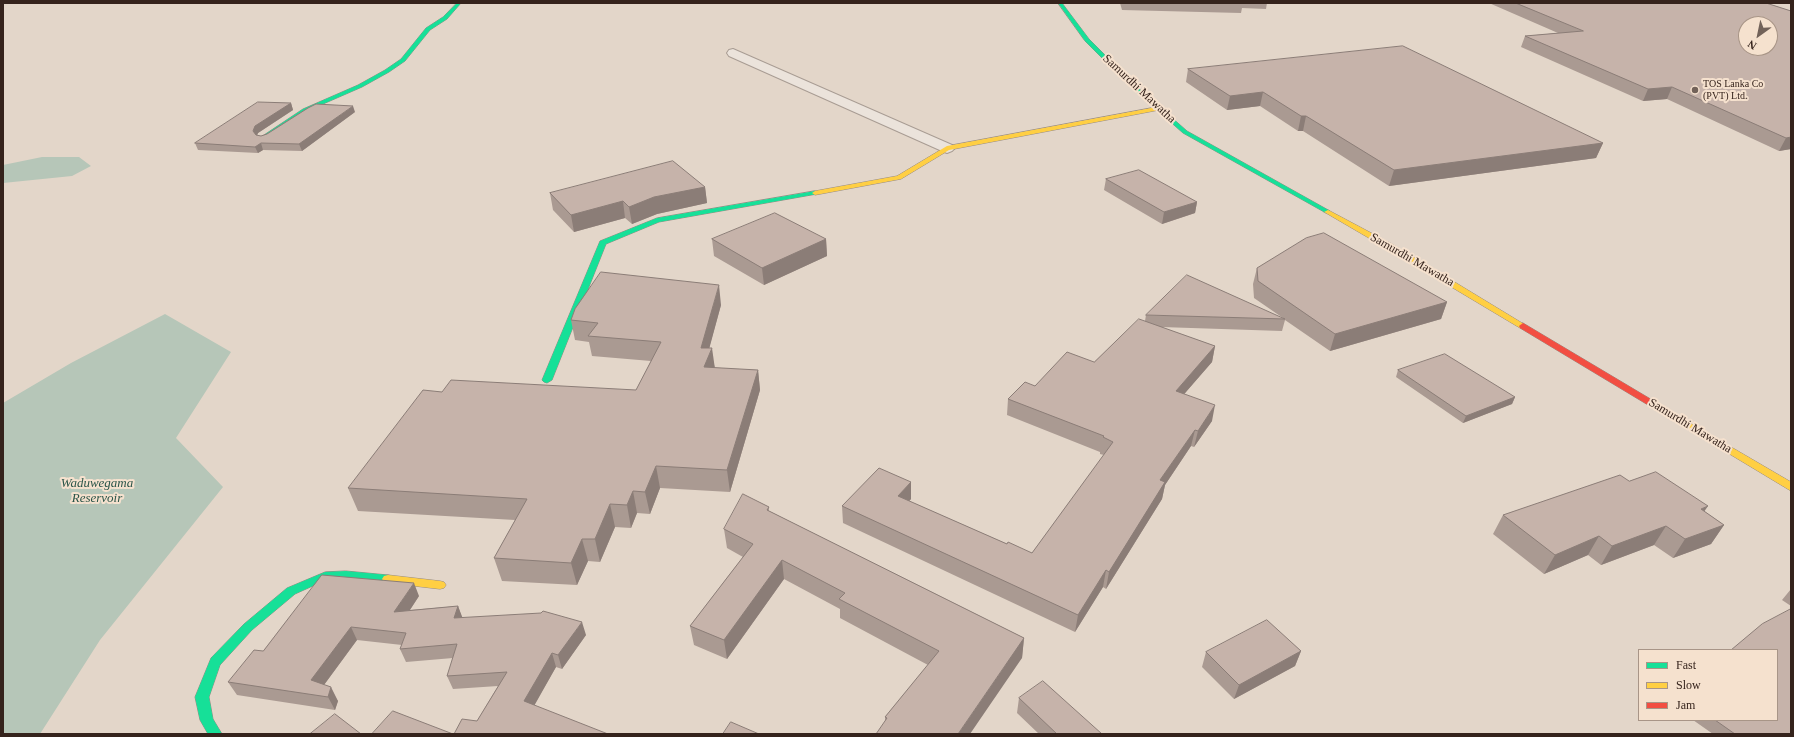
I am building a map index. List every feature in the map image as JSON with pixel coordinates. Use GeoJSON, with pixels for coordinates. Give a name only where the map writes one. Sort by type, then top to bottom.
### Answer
{"type":"FeatureCollection","features":[{"type":"Feature","properties":{"kind":"street"},"geometry":{"type":"LineString","coordinates":[[264,137],[305,110],[360,86],[387,71],[403,60],[428,29],[445,18],[459,3]]}},
{"type":"Feature","properties":{"kind":"street","name":"Samurdhi Mawatha"},"geometry":{"type":"LineString","coordinates":[[1060,3],[1087,40],[1157,109],[1185,132],[1389,246],[1791,487]]}},
{"type":"Feature","properties":{"kind":"street"},"geometry":{"type":"LineString","coordinates":[[733,53],[947,148]]}},
{"type":"Feature","properties":{"kind":"street"},"geometry":{"type":"LineString","coordinates":[[547,380],[603,243],[657,220],[899,178],[947,148],[1157,109]]}},
{"type":"Feature","properties":{"kind":"street"},"geometry":{"type":"LineString","coordinates":[[215,734],[207,720],[202,697],[215,662],[248,627],[290,591],[326,576],[346,575],[440,585]]}},
{"type":"Feature","properties":{"kind":"water"},"geometry":{"type":"Polygon","coordinates":[[[42,157],[79,157],[91,166],[72,176],[3,183],[3,165],[42,157]]]}},
{"type":"Feature","properties":{"kind":"water","name":"Waduwegama Reservoir"},"geometry":{"type":"Polygon","coordinates":[[[165,314],[231,352],[176,438],[223,487],[100,640],[40,734],[3,734],[3,403],[71,363],[165,314]]]}},
{"type":"Feature","properties":{"kind":"building"},"geometry":{"type":"Polygon","coordinates":[[[1516,3],[1766,3],[1791,11],[1791,137],[1786,138],[1672,87],[1648,89],[1525,36],[1583,31],[1516,3]]]}},
{"type":"Feature","properties":{"kind":"building"},"geometry":{"type":"Polygon","coordinates":[[[1403,46],[1603,143],[1394,170],[1306,116],[1301,116],[1263,92],[1230,96],[1188,69],[1403,46]]]}},
{"type":"Feature","properties":{"kind":"building"},"geometry":{"type":"Polygon","coordinates":[[[258,102],[291,103],[255,126],[253,131],[256,135],[261,136],[267,134],[316,104],[353,106],[299,144],[261,143],[255,147],[195,143],[258,102]]]}},
{"type":"Feature","properties":{"kind":"building"},"geometry":{"type":"Polygon","coordinates":[[[673,161],[705,187],[654,197],[629,207],[623,201],[571,215],[550,193],[673,161]]]}},
{"type":"Feature","properties":{"kind":"building"},"geometry":{"type":"Polygon","coordinates":[[[1139,170],[1197,202],[1164,212],[1106,179],[1139,170]]]}},
{"type":"Feature","properties":{"kind":"building"},"geometry":{"type":"Polygon","coordinates":[[[775,213],[826,239],[762,268],[712,239],[775,213]]]}},
{"type":"Feature","properties":{"kind":"building"},"geometry":{"type":"Polygon","coordinates":[[[1324,233],[1447,302],[1335,334],[1258,281],[1257,268],[1306,238],[1324,233]]]}},
{"type":"Feature","properties":{"kind":"building"},"geometry":{"type":"Polygon","coordinates":[[[601,272],[719,285],[701,348],[712,348],[704,367],[758,370],[727,470],[656,466],[645,492],[633,491],[627,505],[610,504],[595,539],[582,539],[571,563],[494,558],[527,499],[348,488],[423,390],[442,392],[451,380],[636,390],[661,342],[588,336],[598,323],[571,320],[575,309],[601,272]]]}},
{"type":"Feature","properties":{"kind":"building"},"geometry":{"type":"Polygon","coordinates":[[[1187,275],[1285,319],[1146,315],[1187,275]]]}},
{"type":"Feature","properties":{"kind":"building"},"geometry":{"type":"Polygon","coordinates":[[[1139,319],[1215,346],[1176,391],[1215,405],[1198,431],[1195,430],[1160,480],[1165,482],[1109,572],[1106,570],[1078,615],[842,506],[879,468],[911,482],[898,496],[1007,544],[1008,542],[1032,553],[1113,442],[1103,437],[1104,436],[1008,399],[1025,382],[1035,386],[1067,352],[1094,362],[1139,319]]]}},
{"type":"Feature","properties":{"kind":"building"},"geometry":{"type":"Polygon","coordinates":[[[1445,354],[1515,397],[1466,416],[1398,370],[1445,354]]]}},
{"type":"Feature","properties":{"kind":"building"},"geometry":{"type":"Polygon","coordinates":[[[1656,472],[1708,506],[1701,509],[1724,525],[1685,539],[1666,526],[1612,546],[1599,536],[1555,555],[1503,515],[1620,475],[1629,481],[1656,472]]]}},
{"type":"Feature","properties":{"kind":"building"},"geometry":{"type":"Polygon","coordinates":[[[743,494],[769,507],[767,510],[1024,638],[958,734],[876,734],[887,718],[885,717],[939,651],[839,599],[845,593],[782,560],[724,640],[690,626],[753,544],[724,529],[743,494]]]}},
{"type":"Feature","properties":{"kind":"building"},"geometry":{"type":"Polygon","coordinates":[[[322,575],[414,583],[394,612],[458,606],[454,618],[541,613],[543,611],[582,622],[558,655],[552,653],[524,701],[608,734],[454,734],[462,719],[477,721],[507,672],[447,676],[457,644],[400,649],[406,633],[351,627],[311,680],[331,687],[328,697],[228,682],[254,650],[263,651],[322,575]]]}},
{"type":"Feature","properties":{"kind":"building"},"geometry":{"type":"Polygon","coordinates":[[[1791,609],[1791,734],[1735,734],[1716,721],[1778,721],[1778,649],[1732,649],[1762,624],[1791,609]]]}},
{"type":"Feature","properties":{"kind":"building"},"geometry":{"type":"Polygon","coordinates":[[[1267,620],[1301,651],[1239,685],[1206,652],[1267,620]]]}},
{"type":"Feature","properties":{"kind":"building"},"geometry":{"type":"Polygon","coordinates":[[[1043,681],[1102,734],[1057,734],[1019,698],[1043,681]]]}},
{"type":"Feature","properties":{"kind":"building"},"geometry":{"type":"Polygon","coordinates":[[[393,711],[453,734],[372,734],[393,711]]]}},
{"type":"Feature","properties":{"kind":"building"},"geometry":{"type":"Polygon","coordinates":[[[335,714],[361,734],[310,734],[335,714]]]}},
{"type":"Feature","properties":{"kind":"building"},"geometry":{"type":"Polygon","coordinates":[[[731,722],[759,734],[723,734],[731,722]]]}},
{"type":"Feature","properties":{"kind":"traffic: fast"},"geometry":{"type":"LineString","coordinates":[[264,137],[305,110],[360,86],[387,71],[403,60],[428,29],[445,18],[459,3]]}},
{"type":"Feature","properties":{"kind":"traffic: fast"},"geometry":{"type":"LineString","coordinates":[[1060,3],[1087,40],[1135,88],[1185,132],[1328,212]]}},
{"type":"Feature","properties":{"kind":"traffic: fast"},"geometry":{"type":"LineString","coordinates":[[547,380],[603,243],[657,220],[815,193]]}},
{"type":"Feature","properties":{"kind":"traffic: fast"},"geometry":{"type":"LineString","coordinates":[[215,734],[207,720],[202,697],[215,662],[248,627],[291,591],[325,576],[346,575],[388,579]]}},
{"type":"Feature","properties":{"kind":"traffic: slow"},"geometry":{"type":"LineString","coordinates":[[815,193],[899,178],[947,148],[1157,109]]}},
{"type":"Feature","properties":{"kind":"traffic: slow"},"geometry":{"type":"LineString","coordinates":[[1328,212],[1389,246],[1523,326]]}},
{"type":"Feature","properties":{"kind":"traffic: slow"},"geometry":{"type":"LineString","coordinates":[[1666,412],[1791,487]]}},
{"type":"Feature","properties":{"kind":"traffic: slow"},"geometry":{"type":"LineString","coordinates":[[388,579],[440,585]]}},
{"type":"Feature","properties":{"kind":"traffic: jam"},"geometry":{"type":"LineString","coordinates":[[1523,326],[1666,412]]}},
{"type":"Feature","properties":{"kind":"place","name":"TOS Lanka Co (PVT) Ltd."},"geometry":{"type":"Point","coordinates":[1695,90]}}]}
